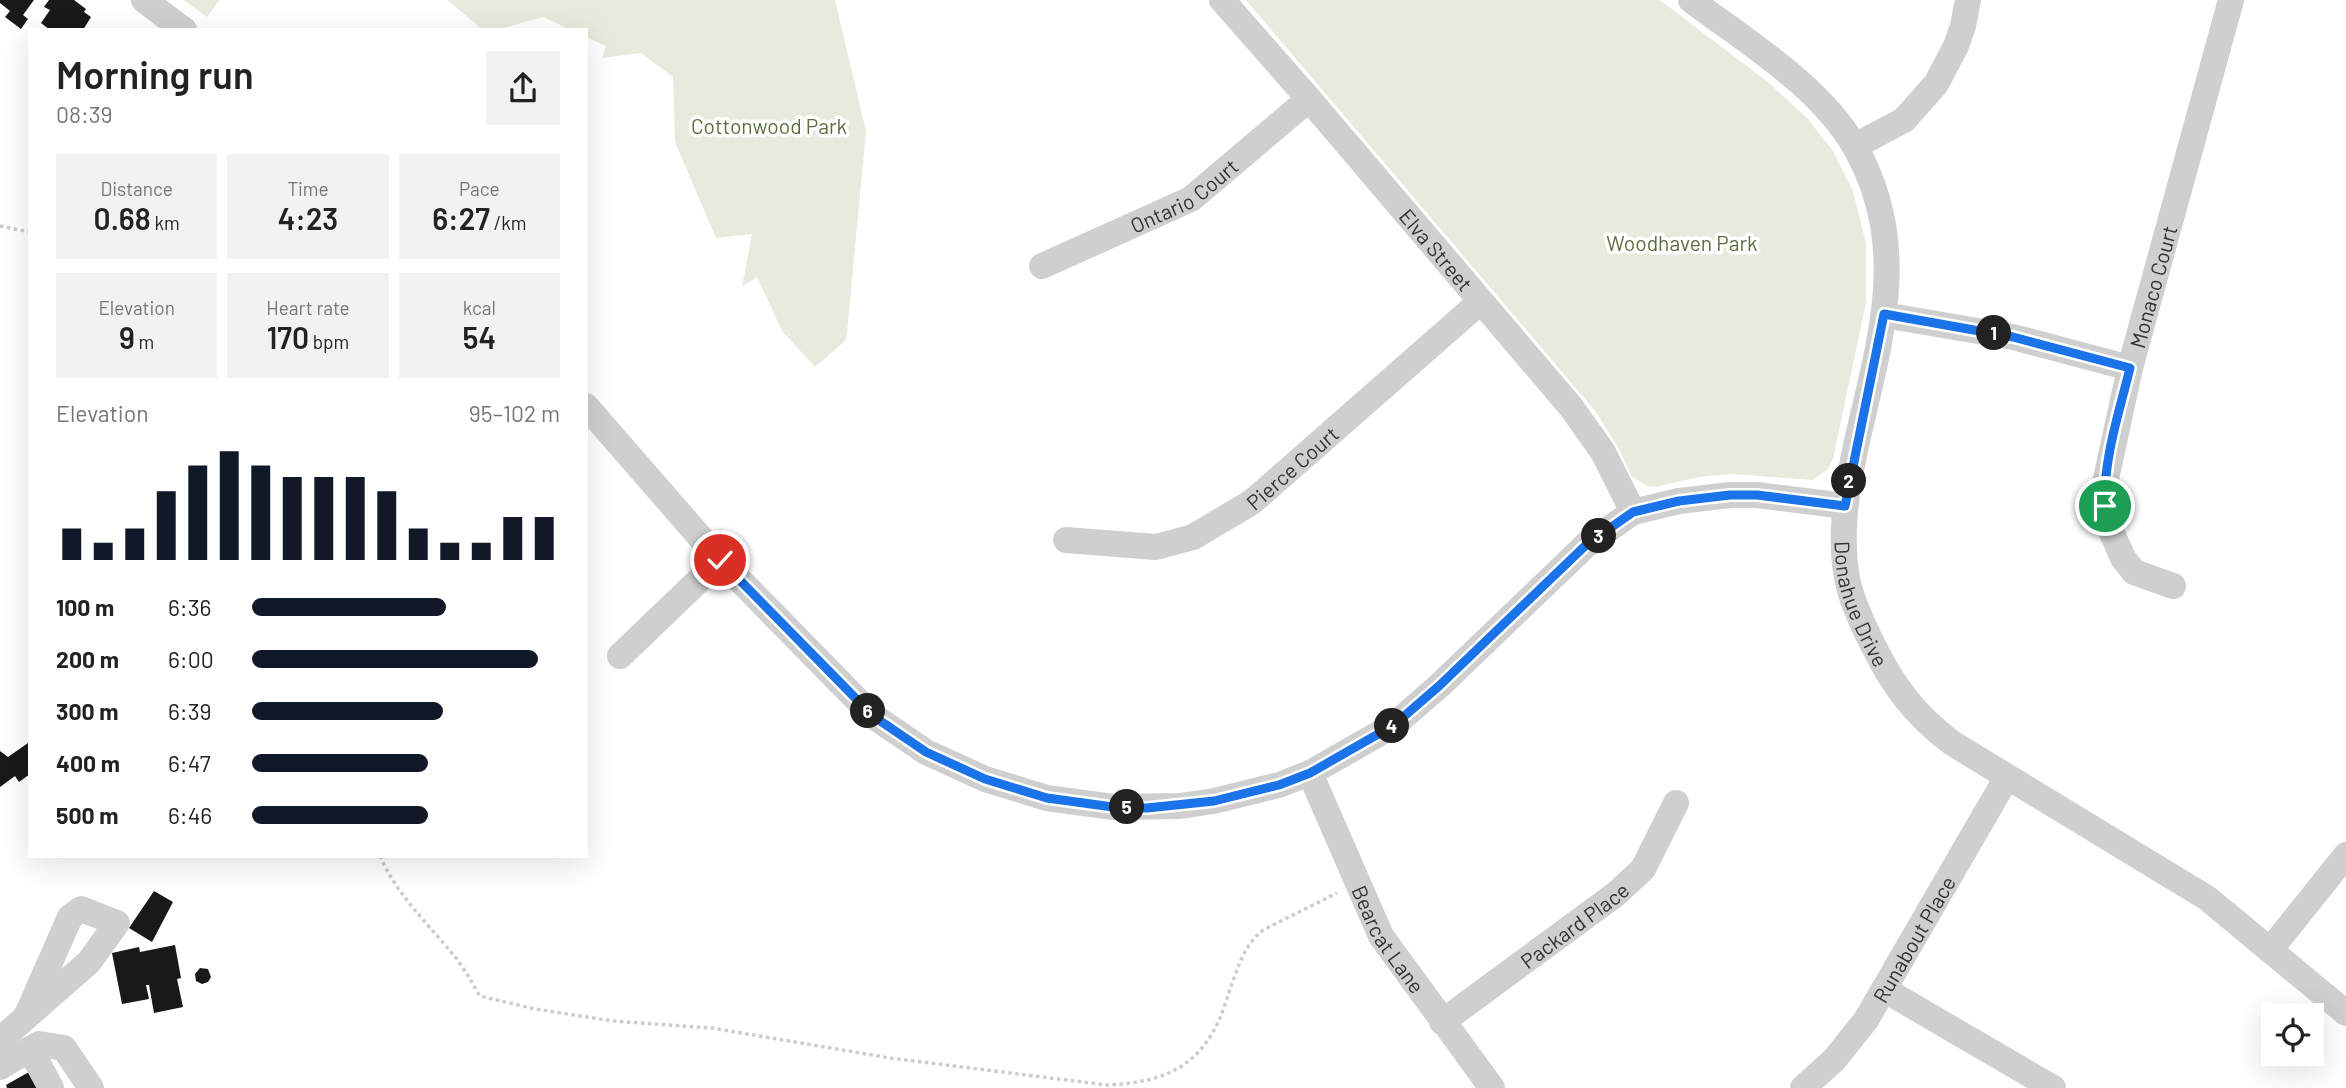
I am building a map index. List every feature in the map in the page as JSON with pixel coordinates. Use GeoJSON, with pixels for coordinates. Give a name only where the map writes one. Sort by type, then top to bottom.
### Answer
{"type":"FeatureCollection","features":[{"type":"Feature","properties":{"kind":"street"},"geometry":{"type":"LineString","coordinates":[[144,0],[181,28]]}},
{"type":"Feature","properties":{"kind":"street","name":"Elva Street"},"geometry":{"type":"LineString","coordinates":[[1222,0],[1571,407],[1603,452],[1633,512]]}},
{"type":"Feature","properties":{"kind":"street","name":"Donahue Drive"},"geometry":{"type":"LineString","coordinates":[[1691,0],[1799,81],[1829,111],[1855,146],[1875,187],[1885,235],[1888,277],[1884,314],[1845,506],[1845,554],[1849,586],[1888,677],[1931,727],[2007,777],[2207,898],[2346,1013]]}},
{"type":"Feature","properties":{"kind":"street"},"geometry":{"type":"LineString","coordinates":[[1855,146],[1904,120],[1936,84],[1956,46],[1968,0]]}},
{"type":"Feature","properties":{"kind":"street","name":"Monaco Court"},"geometry":{"type":"LineString","coordinates":[[2173,586],[2134,572],[2123,558],[2108,524],[2104,488],[2130,368],[2231,0]]}},
{"type":"Feature","properties":{"kind":"street","name":"Ontario Court"},"geometry":{"type":"LineString","coordinates":[[1042,266],[1191,199],[1309,99]]}},
{"type":"Feature","properties":{"kind":"street","name":"Pierce Court"},"geometry":{"type":"LineString","coordinates":[[1066,540],[1156,547],[1193,537],[1252,502],[1480,302]]}},
{"type":"Feature","properties":{"kind":"street"},"geometry":{"type":"LineString","coordinates":[[1884,314],[2013,337],[2130,368]]}},
{"type":"Feature","properties":{"kind":"street"},"geometry":{"type":"LineString","coordinates":[[588,408],[720,560],[873,716],[926,752],[985,779],[1047,798],[1113,807],[1181,806],[1225,799],[1279,785],[1310,773],[1394,725],[1439,686],[1586,545],[1633,512],[1679,501],[1730,495],[1757,495],[1845,506]]}},
{"type":"Feature","properties":{"kind":"street"},"geometry":{"type":"LineString","coordinates":[[620,656],[720,560]]}},
{"type":"Feature","properties":{"kind":"street","name":"Bearcat Lane"},"geometry":{"type":"LineString","coordinates":[[1310,773],[1381,936],[1492,1088]]}},
{"type":"Feature","properties":{"kind":"street","name":"Runabout Place"},"geometry":{"type":"LineString","coordinates":[[1803,1088],[1834,1060],[1866,1020],[2007,777]]}},
{"type":"Feature","properties":{"kind":"street","name":"Packard Place"},"geometry":{"type":"LineString","coordinates":[[1442,1021],[1616,894],[1643,869],[1676,803]]}},
{"type":"Feature","properties":{"kind":"street"},"geometry":{"type":"LineString","coordinates":[[2270,950],[2346,855]]}},
{"type":"Feature","properties":{"kind":"street"},"geometry":{"type":"LineString","coordinates":[[1885,990],[2053,1088]]}},
{"type":"Feature","properties":{"kind":"street"},"geometry":{"type":"LineString","coordinates":[[0,1040],[26,1017]]}},
{"type":"Feature","properties":{"kind":"street"},"geometry":{"type":"LineString","coordinates":[[0,1067],[39,1044],[64,1048],[91,1088]]}},
{"type":"Feature","properties":{"kind":"street"},"geometry":{"type":"LineString","coordinates":[[30,1049],[51,1088]]}},
{"type":"Feature","properties":{"kind":"path"},"geometry":{"type":"LineString","coordinates":[[0,226],[28,232]]}},
{"type":"Feature","properties":{"kind":"path"},"geometry":{"type":"LineString","coordinates":[[381,858],[385,868],[419,915],[458,961],[480,996],[535,1009],[600,1019],[712,1028],[890,1058],[1107,1085],[1149,1081],[1186,1063],[1196,1055],[1214,1031],[1241,959],[1254,937],[1358,883]]}},
{"type":"Feature","properties":{"kind":"green space"},"geometry":{"type":"Polygon","coordinates":[[[183,0],[220,0],[207,17],[183,0]]]}},
{"type":"Feature","properties":{"kind":"green space","name":"Cottonwood Park"},"geometry":{"type":"Polygon","coordinates":[[[447,0],[835,0],[866,131],[845,341],[815,367],[782,331],[757,277],[742,287],[752,234],[716,238],[675,142],[673,77],[641,53],[602,58],[606,46],[588,38],[588,28],[567,28],[543,17],[503,28],[481,28],[447,0]]]}},
{"type":"Feature","properties":{"kind":"green space","name":"Woodhaven Park"},"geometry":{"type":"Polygon","coordinates":[[[1246,0],[1660,0],[1769,83],[1807,118],[1833,151],[1853,191],[1866,243],[1866,303],[1833,459],[1828,469],[1813,480],[1732,474],[1699,477],[1656,487],[1648,486],[1632,477],[1619,449],[1596,412],[1246,0]]]}},
{"type":"Feature","properties":{"kind":"building"},"geometry":{"type":"Polygon","coordinates":[[[0,0],[34,0],[23,15],[28,19],[21,29],[5,17],[10,11],[0,0]]]}},
{"type":"Feature","properties":{"kind":"building"},"geometry":{"type":"Polygon","coordinates":[[[49,0],[74,0],[86,9],[84,12],[91,17],[84,28],[47,28],[41,23],[50,10],[44,7],[49,0]]]}},
{"type":"Feature","properties":{"kind":"building"},"geometry":{"type":"Polygon","coordinates":[[[28,743],[28,775],[19,782],[15,776],[0,787],[0,751],[8,757],[28,743]]]}},
{"type":"Feature","properties":{"kind":"building"},"geometry":{"type":"Polygon","coordinates":[[[154,891],[173,902],[152,942],[129,928],[154,891]]]}},
{"type":"Feature","properties":{"kind":"building"},"geometry":{"type":"Polygon","coordinates":[[[175,945],[181,978],[177,979],[183,1007],[154,1013],[149,985],[146,985],[149,999],[122,1004],[112,953],[139,947],[140,952],[175,945]]]}},
{"type":"Feature","properties":{"kind":"building"},"geometry":{"type":"Polygon","coordinates":[[[200,968],[208,969],[211,977],[208,982],[202,984],[196,981],[195,974],[200,968]]]}},
{"type":"Feature","properties":{"kind":"building"},"geometry":{"type":"Polygon","coordinates":[[[29,1072],[38,1088],[7,1088],[6,1085],[29,1072]]]}},
{"type":"Feature","properties":{"kind":"route"},"geometry":{"type":"LineString","coordinates":[[720,560],[873,716],[926,752],[985,779],[1047,798],[1113,807],[1147,808],[1214,801],[1279,785],[1310,773],[1394,725],[1439,686],[1586,545],[1633,512],[1656,505],[1730,495],[1757,495],[1845,506],[1884,314],[2013,337],[2130,368],[2110,453],[2104,488],[2105,506]]}}]}
